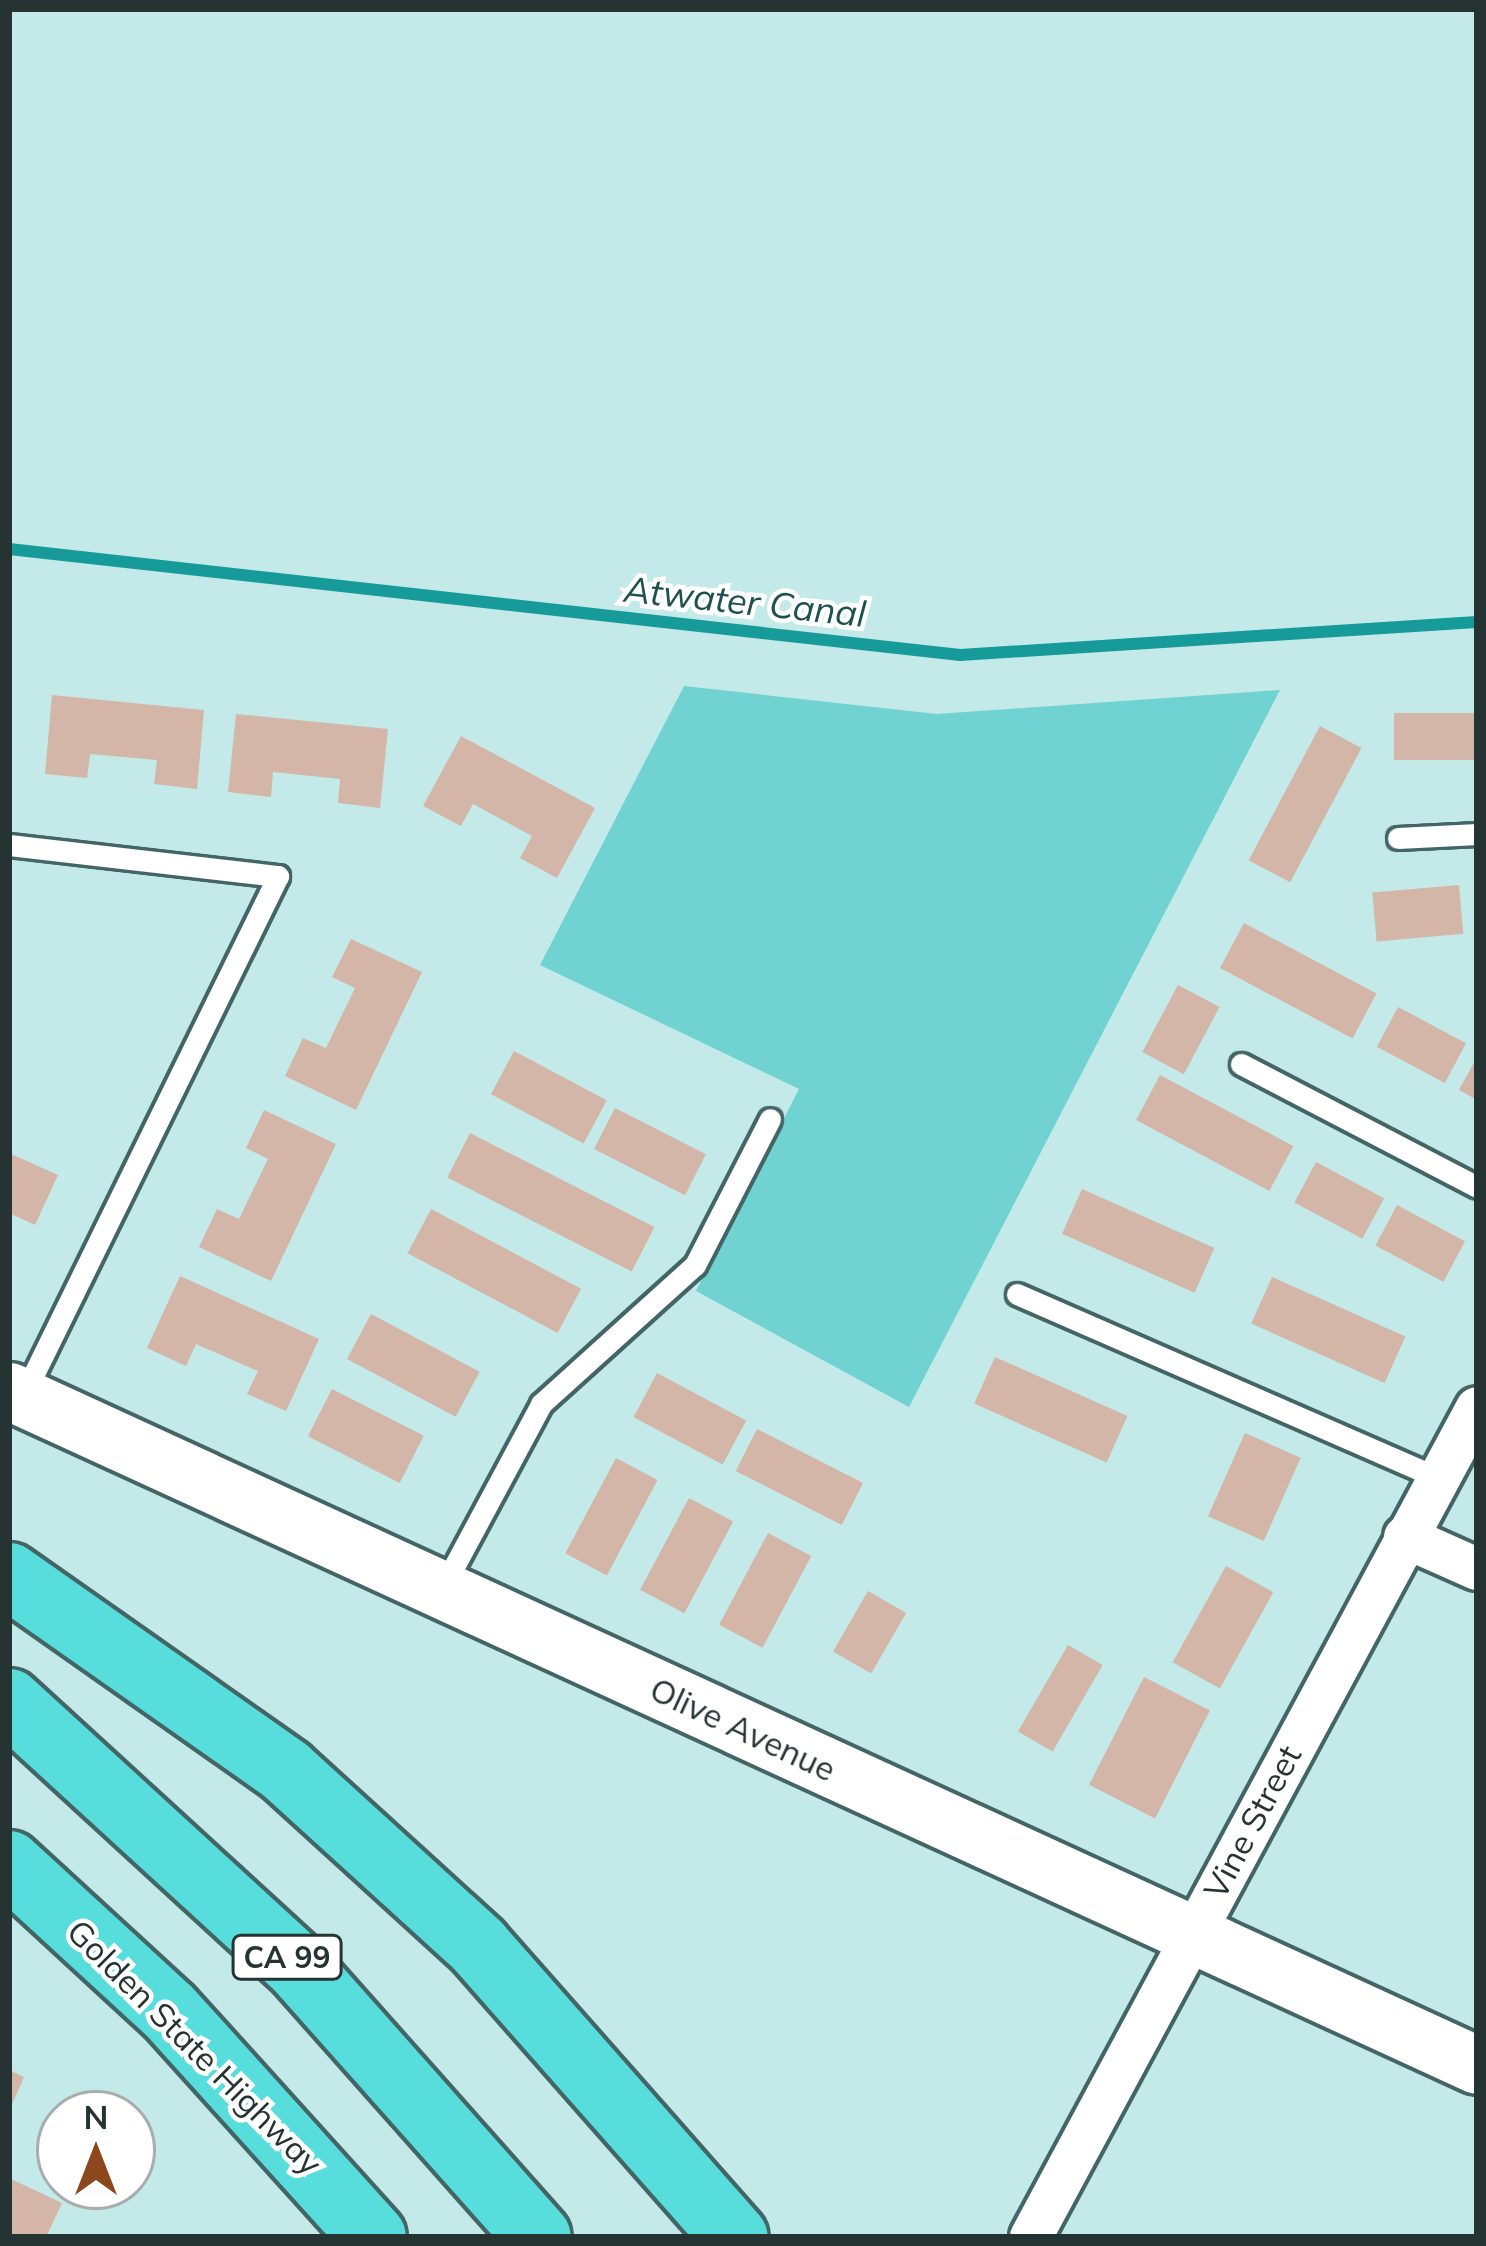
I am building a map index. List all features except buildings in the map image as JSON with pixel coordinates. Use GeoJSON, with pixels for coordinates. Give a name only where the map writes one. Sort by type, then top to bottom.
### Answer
{"type":"FeatureCollection","features":[{"type":"Feature","properties":{"kind":"highway"},"geometry":{"type":"LineString","coordinates":[[9,1576],[286,1772],[478,1946],[735,2237]]}},
{"type":"Feature","properties":{"kind":"highway","name":"CA 99"},"geometry":{"type":"LineString","coordinates":[[9,1702],[300,1969],[538,2237]]}},
{"type":"Feature","properties":{"kind":"highway","name":"Golden State Highway"},"geometry":{"type":"LineString","coordinates":[[9,1864],[169,2012],[373,2237]]}},
{"type":"Feature","properties":{"kind":"main road","name":"Olive Avenue"},"geometry":{"type":"LineString","coordinates":[[16,1394],[1477,2065]]}},
{"type":"Feature","properties":{"kind":"street","name":"Vine Street"},"geometry":{"type":"LineString","coordinates":[[1031,2237],[1477,1408]]}},
{"type":"Feature","properties":{"kind":"street"},"geometry":{"type":"LineString","coordinates":[[1405,1537],[1477,1569]]}},
{"type":"Feature","properties":{"kind":"lane"},"geometry":{"type":"LineString","coordinates":[[1398,838],[1477,834]]}},
{"type":"Feature","properties":{"kind":"lane"},"geometry":{"type":"LineString","coordinates":[[9,844],[278,876],[16,1394]]}},
{"type":"Feature","properties":{"kind":"lane"},"geometry":{"type":"LineString","coordinates":[[1241,1064],[1477,1187]]}},
{"type":"Feature","properties":{"kind":"lane"},"geometry":{"type":"LineString","coordinates":[[442,1589],[541,1404],[695,1265],[770,1119]]}},
{"type":"Feature","properties":{"kind":"lane"},"geometry":{"type":"LineString","coordinates":[[1017,1294],[1438,1478]]}},
{"type":"Feature","properties":{"kind":"shaded area"},"geometry":{"type":"Polygon","coordinates":[[[684,686],[937,714],[1280,690],[909,1407],[696,1291],[799,1089],[540,965],[684,686]]]}},
{"type":"Feature","properties":{"kind":"waterway","name":"Atwater Canal"},"geometry":{"type":"LineString","coordinates":[[9,549],[960,655],[1477,622]]}}]}
